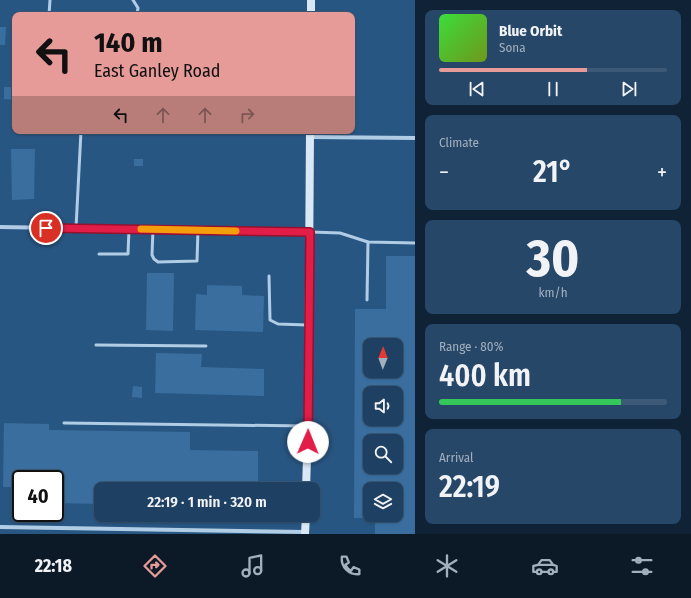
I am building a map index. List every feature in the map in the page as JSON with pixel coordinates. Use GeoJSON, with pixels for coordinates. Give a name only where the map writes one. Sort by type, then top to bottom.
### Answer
{"type":"FeatureCollection","features":[{"type":"Feature","properties":{"kind":"street"},"geometry":{"type":"LineString","coordinates":[[311,0],[311,12]]}},
{"type":"Feature","properties":{"kind":"street"},"geometry":{"type":"LineString","coordinates":[[306,482],[310,134],[415,138]]}},
{"type":"Feature","properties":{"kind":"street"},"geometry":{"type":"LineString","coordinates":[[0,227],[310,232]]}},
{"type":"Feature","properties":{"kind":"street"},"geometry":{"type":"LineString","coordinates":[[0,527],[305,533],[306,522]]}},
{"type":"Feature","properties":{"kind":"lane"},"geometry":{"type":"LineString","coordinates":[[49,12],[50,0]]}},
{"type":"Feature","properties":{"kind":"lane"},"geometry":{"type":"LineString","coordinates":[[133,0],[138,8],[137,12]]}},
{"type":"Feature","properties":{"kind":"lane"},"geometry":{"type":"LineString","coordinates":[[76,228],[80,134]]}},
{"type":"Feature","properties":{"kind":"lane"},"geometry":{"type":"LineString","coordinates":[[99,254],[128,254],[129,229]]}},
{"type":"Feature","properties":{"kind":"lane"},"geometry":{"type":"LineString","coordinates":[[153,230],[152,255],[154,260],[158,262],[197,261],[198,230]]}},
{"type":"Feature","properties":{"kind":"lane"},"geometry":{"type":"LineString","coordinates":[[310,232],[340,233],[368,242],[415,243]]}},
{"type":"Feature","properties":{"kind":"lane"},"geometry":{"type":"LineString","coordinates":[[367,300],[368,242]]}},
{"type":"Feature","properties":{"kind":"lane"},"geometry":{"type":"LineString","coordinates":[[269,276],[270,320],[278,324],[309,325]]}},
{"type":"Feature","properties":{"kind":"lane"},"geometry":{"type":"LineString","coordinates":[[96,345],[206,346]]}},
{"type":"Feature","properties":{"kind":"lane"},"geometry":{"type":"LineString","coordinates":[[64,423],[308,426]]}},
{"type":"Feature","properties":{"kind":"building"},"geometry":{"type":"Polygon","coordinates":[[[0,27],[6,27],[5,45],[0,45],[0,27]]]}},
{"type":"Feature","properties":{"kind":"building"},"geometry":{"type":"Polygon","coordinates":[[[4,87],[12,87],[12,100],[4,99],[4,87]]]}},
{"type":"Feature","properties":{"kind":"building"},"geometry":{"type":"Polygon","coordinates":[[[11,149],[35,149],[34,199],[12,200],[11,149]]]}},
{"type":"Feature","properties":{"kind":"building"},"geometry":{"type":"Polygon","coordinates":[[[134,159],[143,159],[143,166],[134,166],[134,159]]]}},
{"type":"Feature","properties":{"kind":"building"},"geometry":{"type":"Polygon","coordinates":[[[386,256],[415,256],[415,534],[375,534],[375,522],[403,522],[403,482],[363,482],[363,518],[354,518],[355,309],[386,309],[386,256]]]}},
{"type":"Feature","properties":{"kind":"building"},"geometry":{"type":"Polygon","coordinates":[[[147,273],[174,273],[173,331],[146,330],[147,273]]]}},
{"type":"Feature","properties":{"kind":"building"},"geometry":{"type":"Polygon","coordinates":[[[207,285],[242,286],[242,295],[264,296],[263,332],[195,330],[196,294],[207,295],[207,285]]]}},
{"type":"Feature","properties":{"kind":"building"},"geometry":{"type":"Polygon","coordinates":[[[156,353],[202,354],[201,367],[264,369],[264,396],[155,393],[156,353]]]}},
{"type":"Feature","properties":{"kind":"building"},"geometry":{"type":"Polygon","coordinates":[[[133,386],[142,387],[142,398],[132,397],[133,386]]]}},
{"type":"Feature","properties":{"kind":"building"},"geometry":{"type":"Polygon","coordinates":[[[4,423],[49,424],[49,430],[190,432],[190,450],[258,451],[258,482],[94,482],[94,504],[64,503],[64,470],[12,470],[12,487],[3,487],[4,423]]]}},
{"type":"Feature","properties":{"kind":"slow traffic"},"geometry":{"type":"LineString","coordinates":[[141,229],[236,231]]}},
{"type":"Feature","properties":{"kind":"route"},"geometry":{"type":"LineString","coordinates":[[46,228],[310,232],[308,442]]}}]}
